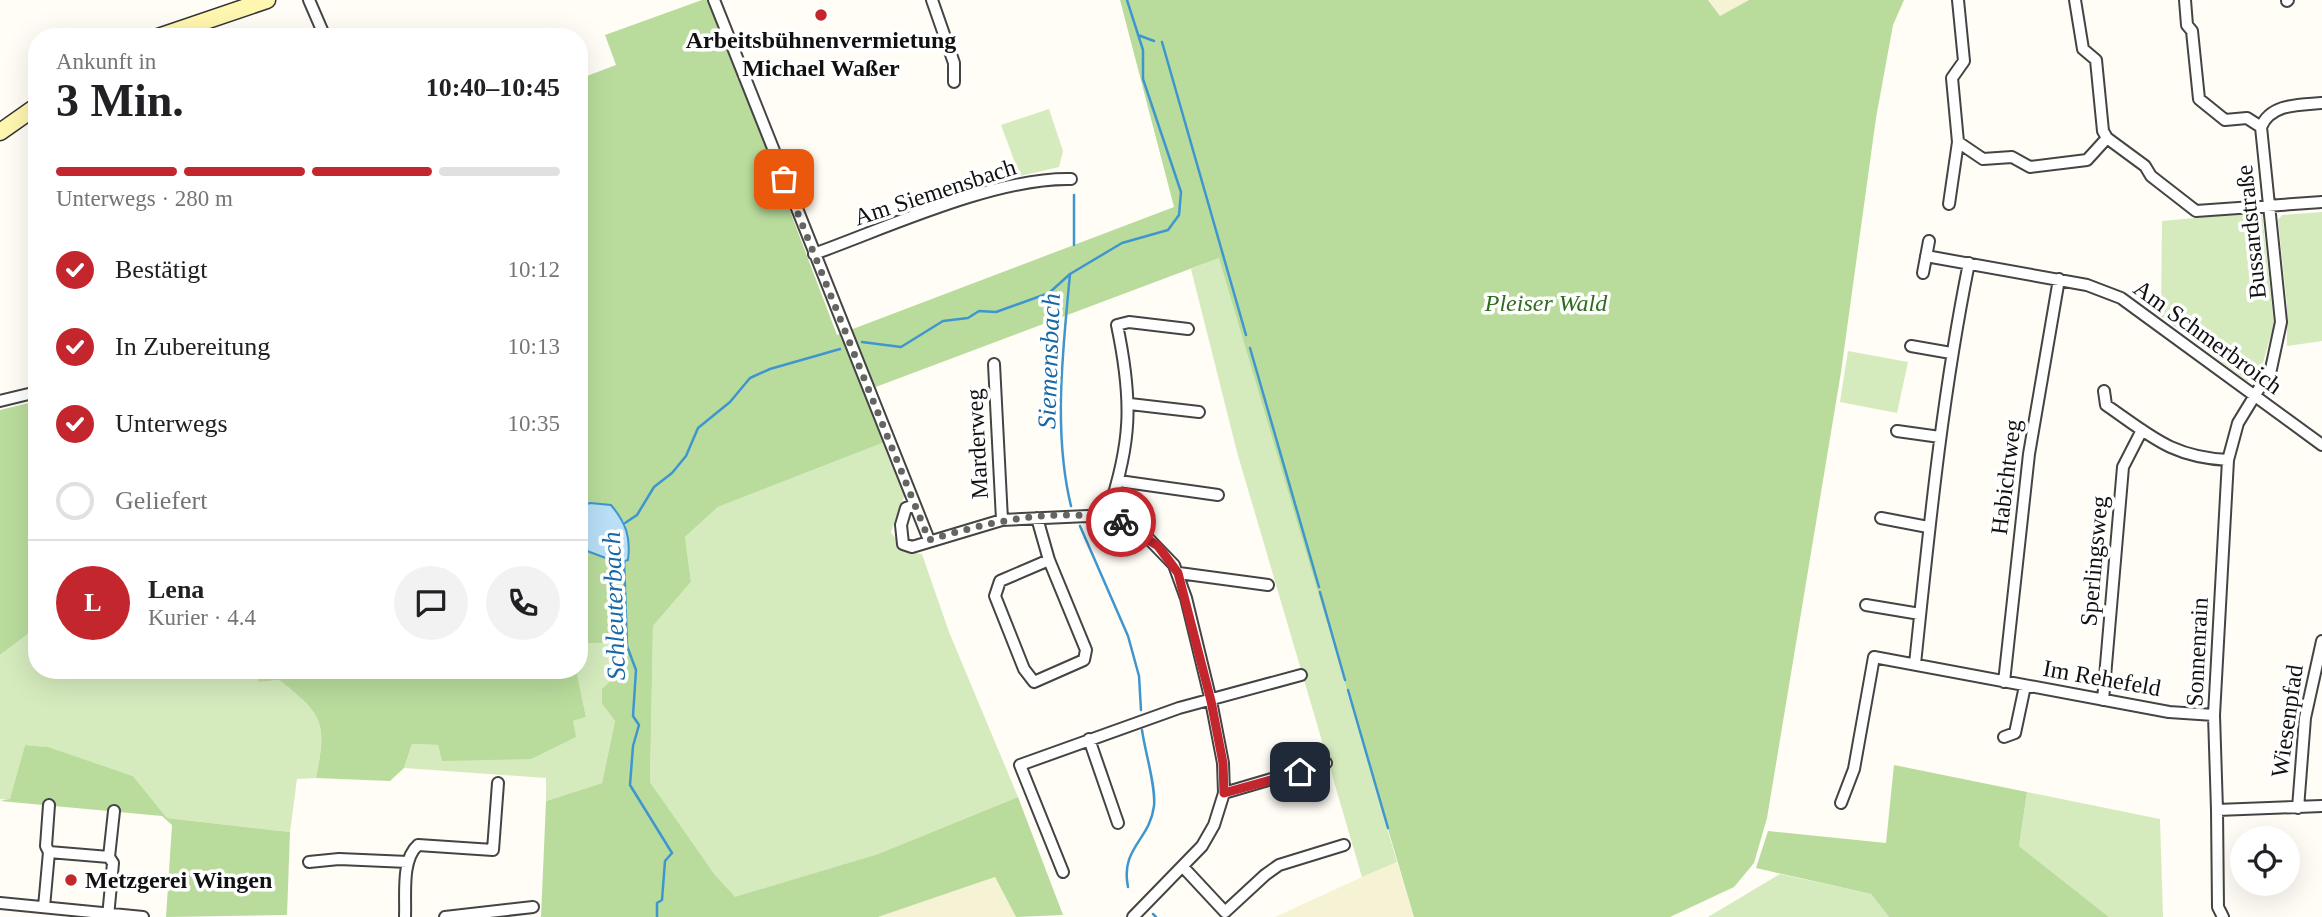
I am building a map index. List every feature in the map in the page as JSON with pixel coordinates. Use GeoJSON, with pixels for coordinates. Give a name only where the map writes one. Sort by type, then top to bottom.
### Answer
{"type":"FeatureCollection","features":[{"type":"Feature","properties":{"kind":"street"},"geometry":{"type":"LineString","coordinates":[[185,28],[267,0]]}},
{"type":"Feature","properties":{"kind":"street"},"geometry":{"type":"LineString","coordinates":[[309,0],[321,28]]}},
{"type":"Feature","properties":{"kind":"street"},"geometry":{"type":"LineString","coordinates":[[714,0],[929,540]]}},
{"type":"Feature","properties":{"kind":"street"},"geometry":{"type":"LineString","coordinates":[[932,0],[954,63],[954,82]]}},
{"type":"Feature","properties":{"kind":"street"},"geometry":{"type":"LineString","coordinates":[[1949,204],[1958,142],[1952,78],[1964,61],[1958,0]]}},
{"type":"Feature","properties":{"kind":"street"},"geometry":{"type":"LineString","coordinates":[[2075,0],[2083,49],[2096,60],[2103,131],[2196,211],[2322,202]]}},
{"type":"Feature","properties":{"kind":"street"},"geometry":{"type":"LineString","coordinates":[[2185,0],[2187,25],[2192,31],[2199,99],[2225,120],[2247,118],[2261,127],[2271,113],[2286,106],[2322,103]]}},
{"type":"Feature","properties":{"kind":"street"},"geometry":{"type":"LineString","coordinates":[[0,132],[28,112]]}},
{"type":"Feature","properties":{"kind":"street","name":"Bussardstraße"},"geometry":{"type":"LineString","coordinates":[[2255,398],[2271,369],[2280,337],[2281,310],[2261,127]]}},
{"type":"Feature","properties":{"kind":"street"},"geometry":{"type":"LineString","coordinates":[[1958,142],[1983,159],[2012,157],[2031,167],[2087,160],[2108,138]]}},
{"type":"Feature","properties":{"kind":"street","name":"Am Siemensbach"},"geometry":{"type":"LineString","coordinates":[[814,254],[974,196],[1045,179],[1070,179]]}},
{"type":"Feature","properties":{"kind":"street"},"geometry":{"type":"LineString","coordinates":[[1923,273],[1929,241]]}},
{"type":"Feature","properties":{"kind":"street","name":"Am Schmerbroich"},"geometry":{"type":"LineString","coordinates":[[1926,256],[2087,285],[2121,298],[2322,445]]}},
{"type":"Feature","properties":{"kind":"street"},"geometry":{"type":"LineString","coordinates":[[1915,664],[1928,527],[1951,353],[1974,263]]}},
{"type":"Feature","properties":{"kind":"street","name":"Habichtweg"},"geometry":{"type":"LineString","coordinates":[[2004,682],[2031,441],[2059,279]]}},
{"type":"Feature","properties":{"kind":"street"},"geometry":{"type":"LineString","coordinates":[[1106,518],[1119,481],[1128,438],[1130,404],[1117,325],[1129,322],[1188,329]]}},
{"type":"Feature","properties":{"kind":"street"},"geometry":{"type":"LineString","coordinates":[[1911,346],[1951,353]]}},
{"type":"Feature","properties":{"kind":"street","name":"Marderweg"},"geometry":{"type":"LineString","coordinates":[[994,365],[1002,520]]}},
{"type":"Feature","properties":{"kind":"street"},"geometry":{"type":"LineString","coordinates":[[2104,391],[2106,405],[2179,453],[2196,458],[2228,460]]}},
{"type":"Feature","properties":{"kind":"street"},"geometry":{"type":"LineString","coordinates":[[0,401],[28,394]]}},
{"type":"Feature","properties":{"kind":"street","name":"Sonnenrain"},"geometry":{"type":"LineString","coordinates":[[2223,917],[2218,906],[2214,715],[2228,460],[2238,423],[2255,398]]}},
{"type":"Feature","properties":{"kind":"street"},"geometry":{"type":"LineString","coordinates":[[1130,404],[1199,412]]}},
{"type":"Feature","properties":{"kind":"street","name":"Sperlingsweg"},"geometry":{"type":"LineString","coordinates":[[2103,699],[2123,467],[2142,430]]}},
{"type":"Feature","properties":{"kind":"street"},"geometry":{"type":"LineString","coordinates":[[1897,431],[1940,437]]}},
{"type":"Feature","properties":{"kind":"street"},"geometry":{"type":"LineString","coordinates":[[1119,481],[1218,495]]}},
{"type":"Feature","properties":{"kind":"street"},"geometry":{"type":"LineString","coordinates":[[915,505],[906,508],[901,534],[903,544],[912,547],[1002,520],[1106,518],[1122,522],[1146,536],[1178,573],[1211,701],[1223,763],[1224,793],[1214,825],[1184,868],[1133,917]]}},
{"type":"Feature","properties":{"kind":"street"},"geometry":{"type":"LineString","coordinates":[[1037,518],[1049,560],[1086,650],[1084,660],[1034,682],[1024,669],[995,596],[1000,581],[1049,560]]}},
{"type":"Feature","properties":{"kind":"street"},"geometry":{"type":"LineString","coordinates":[[1881,518],[1928,527]]}},
{"type":"Feature","properties":{"kind":"street"},"geometry":{"type":"LineString","coordinates":[[1178,573],[1268,585]]}},
{"type":"Feature","properties":{"kind":"street"},"geometry":{"type":"LineString","coordinates":[[1866,605],[1920,614]]}},
{"type":"Feature","properties":{"kind":"street","name":"Wiesenpfad"},"geometry":{"type":"LineString","coordinates":[[2298,808],[2302,736],[2322,641]]}},
{"type":"Feature","properties":{"kind":"street","name":"Im Rehefeld"},"geometry":{"type":"LineString","coordinates":[[1841,803],[1854,769],[1874,657],[2169,712],[2214,715]]}},
{"type":"Feature","properties":{"kind":"street"},"geometry":{"type":"LineString","coordinates":[[1063,872],[1020,765],[1088,739],[1301,675]]}},
{"type":"Feature","properties":{"kind":"street","name":"Im Rehefeld"},"geometry":{"type":"LineString","coordinates":[[2004,737],[2015,733],[2025,686]]}},
{"type":"Feature","properties":{"kind":"street"},"geometry":{"type":"LineString","coordinates":[[1088,739],[1118,823]]}},
{"type":"Feature","properties":{"kind":"street"},"geometry":{"type":"LineString","coordinates":[[1224,793],[1326,762]]}},
{"type":"Feature","properties":{"kind":"street"},"geometry":{"type":"LineString","coordinates":[[405,917],[408,862],[410,853],[418,845],[493,850],[498,783]]}},
{"type":"Feature","properties":{"kind":"street"},"geometry":{"type":"LineString","coordinates":[[44,907],[49,852],[46,846],[49,805]]}},
{"type":"Feature","properties":{"kind":"street"},"geometry":{"type":"LineString","coordinates":[[2217,810],[2322,806]]}},
{"type":"Feature","properties":{"kind":"street"},"geometry":{"type":"LineString","coordinates":[[108,915],[113,863],[109,857],[114,811]]}},
{"type":"Feature","properties":{"kind":"street"},"geometry":{"type":"LineString","coordinates":[[1184,868],[1225,912],[1279,865],[1344,845]]}},
{"type":"Feature","properties":{"kind":"street"},"geometry":{"type":"LineString","coordinates":[[49,852],[109,857]]}},
{"type":"Feature","properties":{"kind":"street"},"geometry":{"type":"LineString","coordinates":[[309,862],[339,859],[408,862]]}},
{"type":"Feature","properties":{"kind":"street"},"geometry":{"type":"LineString","coordinates":[[0,903],[143,917]]}},
{"type":"Feature","properties":{"kind":"street"},"geometry":{"type":"LineString","coordinates":[[445,917],[533,907]]}},
{"type":"Feature","properties":{"kind":"shaded area"},"geometry":{"type":"Polygon","coordinates":[[[1708,0],[1749,0],[1720,16],[1708,0]]]}},
{"type":"Feature","properties":{"kind":"shaded area"},"geometry":{"type":"Polygon","coordinates":[[[1397,862],[1414,917],[1275,917],[1362,877],[1397,862]]]}},
{"type":"Feature","properties":{"kind":"shaded area"},"geometry":{"type":"Polygon","coordinates":[[[995,877],[1016,917],[878,917],[995,877]]]}},
{"type":"Feature","properties":{"kind":"green space","name":"Pleiser Wald"},"geometry":{"type":"Polygon","coordinates":[[[702,0],[710,0],[837,335],[1174,207],[1120,0],[1708,0],[1720,16],[1749,0],[1904,0],[1893,25],[1876,118],[1841,372],[1767,818],[1754,863],[1734,887],[1670,917],[1414,917],[1219,258],[865,391],[885,442],[718,507],[685,537],[691,582],[653,626],[650,782],[715,875],[735,897],[878,854],[1018,797],[1063,915],[1016,917],[995,877],[878,917],[541,917],[546,801],[602,783],[615,721],[602,704],[602,689],[620,672],[618,643],[588,643],[588,550],[629,547],[625,522],[588,504],[588,76],[616,65],[605,35],[702,0]]]}},
{"type":"Feature","properties":{"kind":"green space"},"geometry":{"type":"Polygon","coordinates":[[[1049,109],[1063,151],[1059,167],[1020,176],[1001,125],[1049,109]]]}},
{"type":"Feature","properties":{"kind":"green space"},"geometry":{"type":"Polygon","coordinates":[[[2262,212],[2274,324],[2258,380],[2247,381],[2161,316],[2162,221],[2262,212]]]}},
{"type":"Feature","properties":{"kind":"green space"},"geometry":{"type":"Polygon","coordinates":[[[2322,212],[2322,341],[2287,346],[2287,305],[2278,220],[2282,215],[2322,212]]]}},
{"type":"Feature","properties":{"kind":"green space"},"geometry":{"type":"Polygon","coordinates":[[[1220,257],[1397,862],[1362,877],[1237,452],[1191,269],[1220,257]]]}},
{"type":"Feature","properties":{"kind":"green space"},"geometry":{"type":"Polygon","coordinates":[[[1848,351],[1908,362],[1897,413],[1840,402],[1848,351]]]}},
{"type":"Feature","properties":{"kind":"green space"},"geometry":{"type":"Polygon","coordinates":[[[28,403],[28,634],[0,655],[0,410],[28,403]]]}},
{"type":"Feature","properties":{"kind":"green space"},"geometry":{"type":"Polygon","coordinates":[[[885,442],[905,494],[891,532],[904,551],[922,554],[949,632],[1018,797],[878,854],[735,898],[715,875],[650,782],[653,626],[691,582],[685,537],[718,507],[885,442]]]}},
{"type":"Feature","properties":{"kind":"green space"},"geometry":{"type":"Polygon","coordinates":[[[28,634],[28,679],[279,680],[313,711],[321,731],[316,778],[297,779],[290,832],[167,818],[133,776],[47,747],[25,745],[10,800],[0,799],[0,655],[28,634]]]}},
{"type":"Feature","properties":{"kind":"green space"},"geometry":{"type":"Polygon","coordinates":[[[619,642],[620,672],[602,704],[615,721],[602,783],[546,801],[546,778],[404,768],[412,744],[438,745],[442,760],[586,717],[578,679],[588,679],[588,643],[619,642]]]}},
{"type":"Feature","properties":{"kind":"green space"},"geometry":{"type":"Polygon","coordinates":[[[257,679],[578,679],[586,717],[573,721],[576,737],[531,759],[442,761],[438,745],[412,744],[404,768],[390,781],[316,778],[321,732],[313,712],[279,680],[259,682],[257,679]]]}},
{"type":"Feature","properties":{"kind":"green space"},"geometry":{"type":"Polygon","coordinates":[[[25,745],[48,747],[133,776],[167,818],[290,832],[287,915],[166,917],[172,825],[162,816],[0,801],[10,799],[25,745]]]}},
{"type":"Feature","properties":{"kind":"green space"},"geometry":{"type":"Polygon","coordinates":[[[1894,765],[2027,792],[2019,846],[2109,917],[1889,917],[1871,894],[1756,868],[1768,831],[1886,843],[1894,765]]]}},
{"type":"Feature","properties":{"kind":"green space"},"geometry":{"type":"Polygon","coordinates":[[[2027,792],[2160,819],[2163,917],[2109,917],[2019,846],[2027,792]]]}},
{"type":"Feature","properties":{"kind":"green space"},"geometry":{"type":"Polygon","coordinates":[[[1780,874],[1871,894],[1889,917],[1708,917],[1780,874]]]}},
{"type":"Feature","properties":{"kind":"water"},"geometry":{"type":"Polygon","coordinates":[[[588,504],[611,505],[628,537],[628,560],[619,563],[588,551],[588,504]]]}},
{"type":"Feature","properties":{"kind":"waterway","name":"Siemensbach"},"geometry":{"type":"LineString","coordinates":[[1071,506],[1062,449],[1061,420],[1062,361],[1070,274],[1122,243],[1168,230],[1179,215],[1181,192],[1143,79],[1143,50],[1127,0]]}},
{"type":"Feature","properties":{"kind":"waterway"},"geometry":{"type":"LineString","coordinates":[[1138,35],[1154,41]]}},
{"type":"Feature","properties":{"kind":"waterway"},"geometry":{"type":"LineString","coordinates":[[1162,42],[1246,335]]}},
{"type":"Feature","properties":{"kind":"waterway"},"geometry":{"type":"LineString","coordinates":[[1074,195],[1074,245]]}},
{"type":"Feature","properties":{"kind":"waterway","name":"Schleuterbach"},"geometry":{"type":"LineString","coordinates":[[862,342],[901,347],[943,321],[968,318],[979,311],[996,312],[1049,293],[1070,274]]}},
{"type":"Feature","properties":{"kind":"waterway"},"geometry":{"type":"LineString","coordinates":[[1250,348],[1319,587]]}},
{"type":"Feature","properties":{"kind":"waterway","name":"Schleuterbach"},"geometry":{"type":"LineString","coordinates":[[625,523],[637,515],[654,487],[672,473],[686,456],[698,428],[730,402],[750,378],[770,369],[840,349]]}},
{"type":"Feature","properties":{"kind":"waterway","name":"Siemensbach"},"geometry":{"type":"LineString","coordinates":[[1080,526],[1128,636],[1139,676],[1141,710]]}},
{"type":"Feature","properties":{"kind":"waterway","name":"Schleuterbach"},"geometry":{"type":"LineString","coordinates":[[624,561],[627,646],[636,670],[633,716],[639,725],[633,746],[630,785],[672,853],[665,861],[662,900],[657,903],[657,917]]}},
{"type":"Feature","properties":{"kind":"waterway"},"geometry":{"type":"LineString","coordinates":[[1320,592],[1345,680]]}},
{"type":"Feature","properties":{"kind":"waterway"},"geometry":{"type":"LineString","coordinates":[[1348,690],[1388,828]]}},
{"type":"Feature","properties":{"kind":"waterway","name":"Siemensbach"},"geometry":{"type":"LineString","coordinates":[[1128,887],[1128,863],[1147,828],[1154,806],[1152,779],[1142,730]]}},
{"type":"Feature","properties":{"kind":"waterway","name":"Siemensbach"},"geometry":{"type":"LineString","coordinates":[[1153,914],[1156,917]]}},
{"type":"Feature","properties":{"kind":"way so far"},"geometry":{"type":"LineString","coordinates":[[784,179],[929,540],[1002,520],[1088,516],[1121,522]]}},
{"type":"Feature","properties":{"kind":"place","name":"Arbeitsbühnenvermietung Michael Waßer"},"geometry":{"type":"Point","coordinates":[821,15]}},
{"type":"Feature","properties":{"kind":"place","name":"Metzgerei Wingen"},"geometry":{"type":"Point","coordinates":[71,880]}},
{"type":"Feature","properties":{"kind":"route"},"geometry":{"type":"LineString","coordinates":[[1121,522],[1158,546],[1178,573],[1211,701],[1223,763],[1224,793],[1300,772]]}}]}
